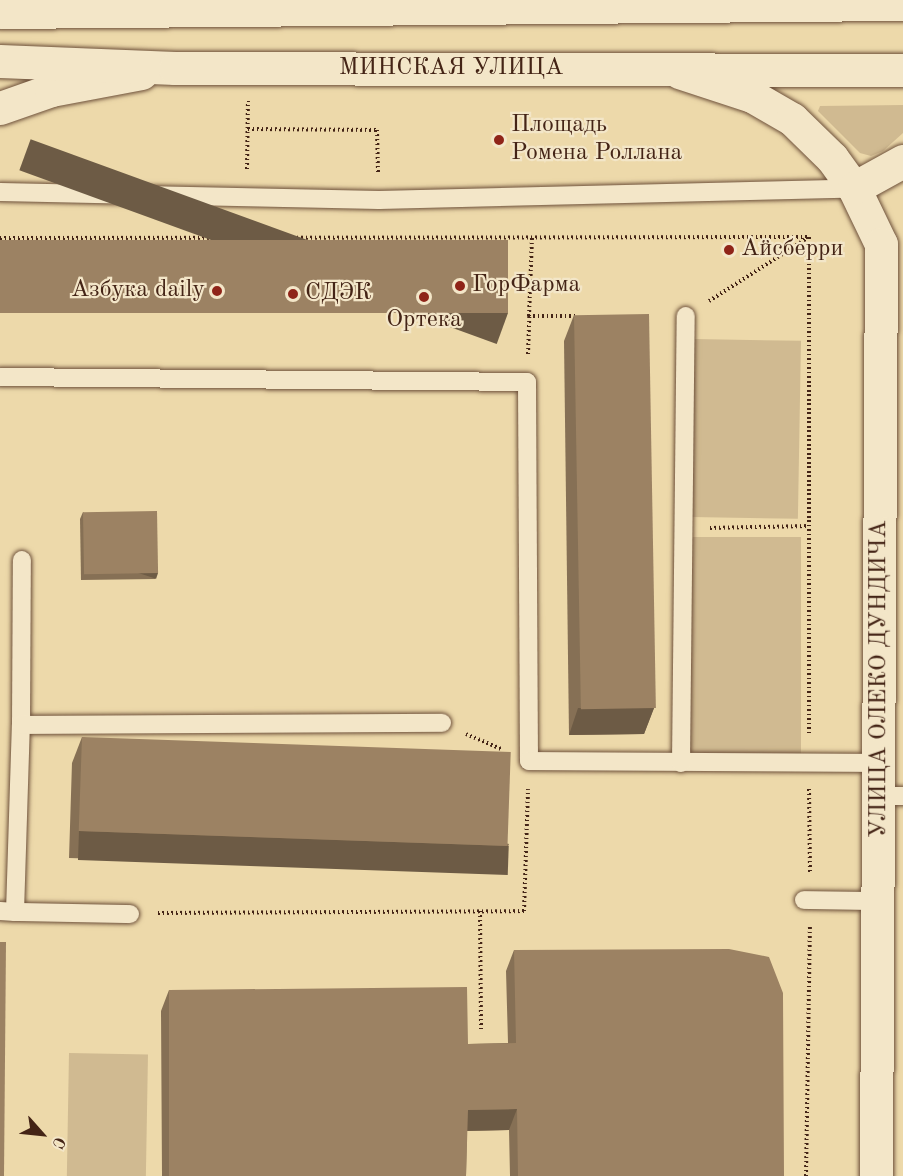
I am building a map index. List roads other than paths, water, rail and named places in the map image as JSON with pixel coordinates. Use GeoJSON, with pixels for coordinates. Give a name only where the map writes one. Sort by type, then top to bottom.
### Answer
{"type":"FeatureCollection","features":[{"type":"Feature","properties":{"kind":"main road"},"geometry":{"type":"LineString","coordinates":[[125,0],[165,11]]}},
{"type":"Feature","properties":{"kind":"main road"},"geometry":{"type":"LineString","coordinates":[[0,12],[903,4]]}},
{"type":"Feature","properties":{"kind":"main road","name":"МИНСКАЯ УЛИЦА"},"geometry":{"type":"LineString","coordinates":[[0,61],[174,68],[903,70]]}},
{"type":"Feature","properties":{"kind":"main road"},"geometry":{"type":"LineString","coordinates":[[0,108],[51,90],[174,68]]}},
{"type":"Feature","properties":{"kind":"main road","name":"УЛИЦА ОЛЕКО ДУНДИЧА"},"geometry":{"type":"LineString","coordinates":[[666,68],[752,96],[792,119],[832,158],[854,188],[881,244],[881,763],[892,796],[878,900],[876,1176]]}},
{"type":"Feature","properties":{"kind":"main road"},"geometry":{"type":"LineString","coordinates":[[854,188],[903,162]]}},
{"type":"Feature","properties":{"kind":"lane"},"geometry":{"type":"LineString","coordinates":[[0,192],[379,200],[854,188]]}},
{"type":"Feature","properties":{"kind":"lane"},"geometry":{"type":"LineString","coordinates":[[681,763],[686,316]]}},
{"type":"Feature","properties":{"kind":"lane"},"geometry":{"type":"LineString","coordinates":[[0,377],[527,382],[529,761],[809,765],[881,763]]}},
{"type":"Feature","properties":{"kind":"lane"},"geometry":{"type":"LineString","coordinates":[[22,560],[21,725],[8,911],[130,914]]}},
{"type":"Feature","properties":{"kind":"lane"},"geometry":{"type":"LineString","coordinates":[[21,725],[442,723]]}},
{"type":"Feature","properties":{"kind":"lane"},"geometry":{"type":"LineString","coordinates":[[807,901],[878,900]]}},
{"type":"Feature","properties":{"kind":"place","name":"Площадь Ромена Роллана"},"geometry":{"type":"Point","coordinates":[499,140]}},
{"type":"Feature","properties":{"kind":"place","name":"Айсберри"},"geometry":{"type":"Point","coordinates":[729,250]}},
{"type":"Feature","properties":{"kind":"place","name":"ГорФарма"},"geometry":{"type":"Point","coordinates":[460,286]}},
{"type":"Feature","properties":{"kind":"place","name":"Азбука daily"},"geometry":{"type":"Point","coordinates":[217,291]}},
{"type":"Feature","properties":{"kind":"place","name":"СДЭК"},"geometry":{"type":"Point","coordinates":[293,294]}},
{"type":"Feature","properties":{"kind":"place","name":"Ортека"},"geometry":{"type":"Point","coordinates":[424,297]}}]}
